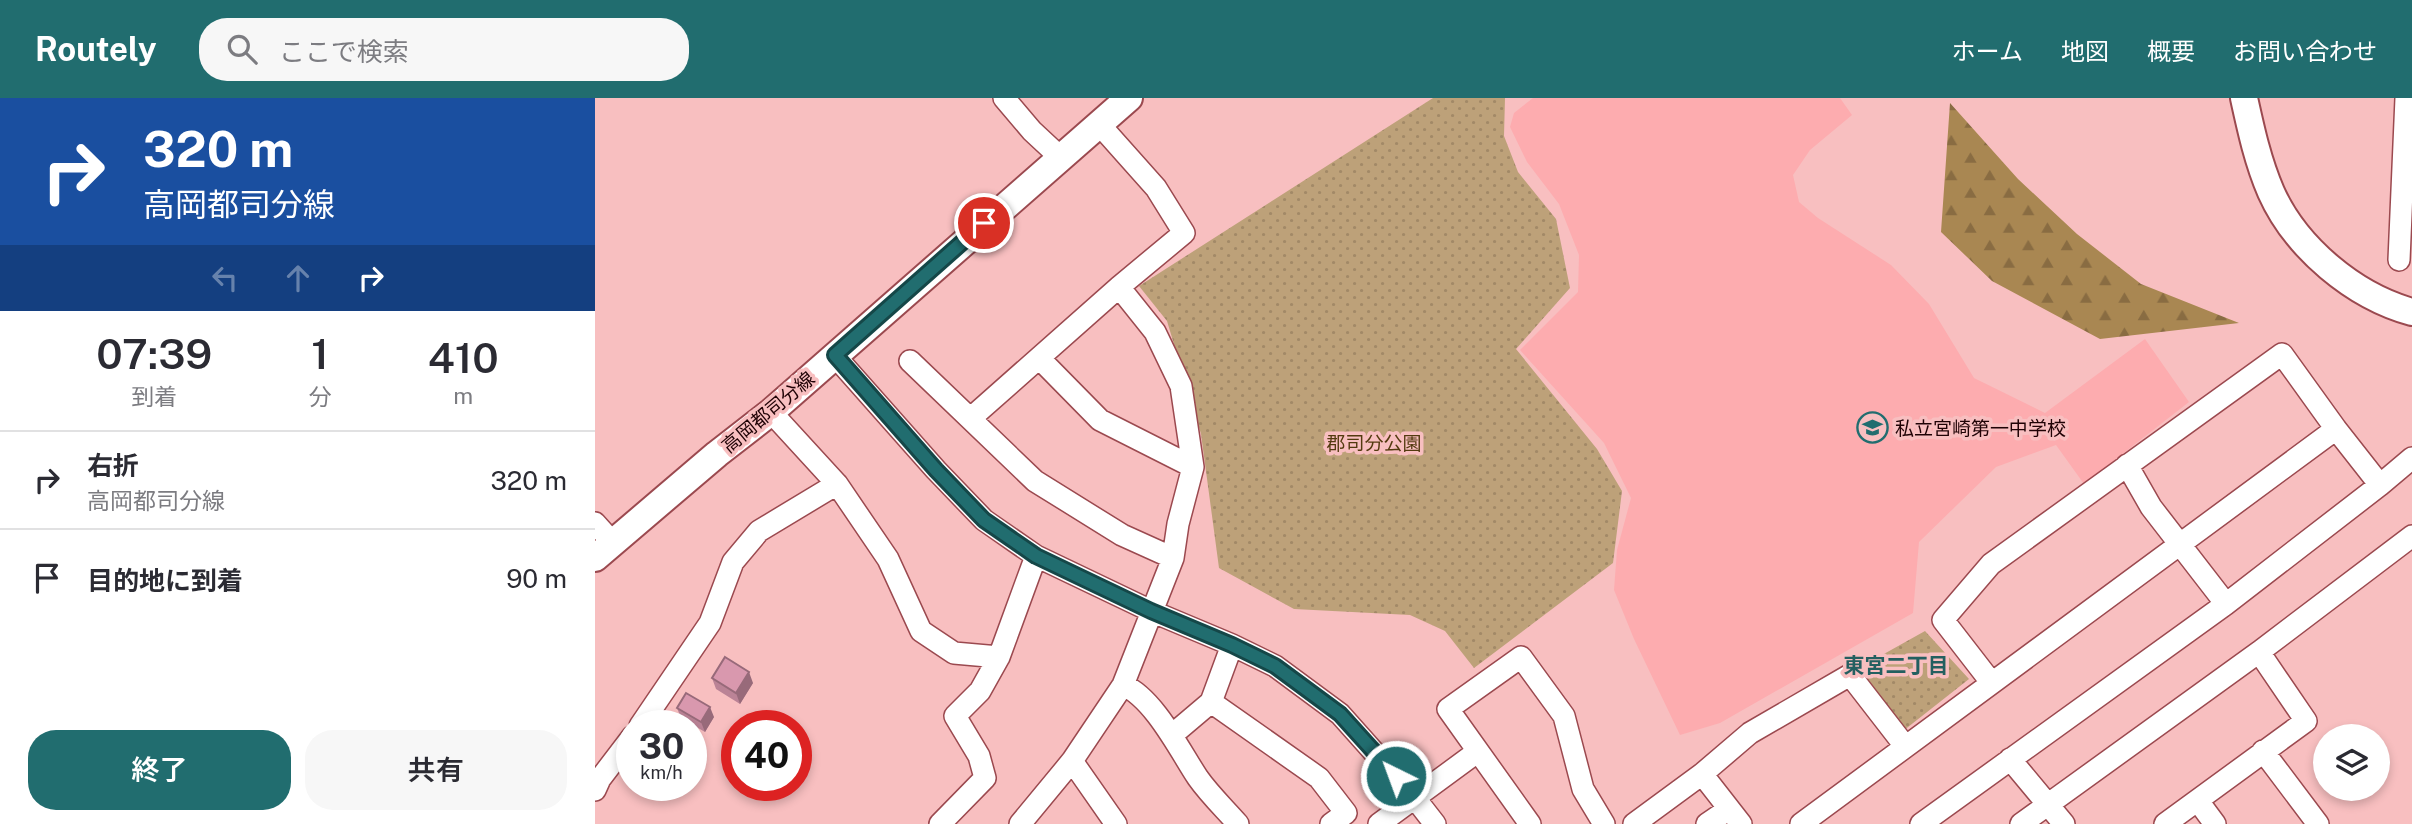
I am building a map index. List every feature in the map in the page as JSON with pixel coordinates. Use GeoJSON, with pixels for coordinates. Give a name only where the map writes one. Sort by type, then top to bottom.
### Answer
{"type":"FeatureCollection","features":[{"type":"Feature","properties":{"kind":"main road","name":"高岡都司分線"},"geometry":{"type":"LineString","coordinates":[[604,550],[771,412],[1129,98]]}},
{"type":"Feature","properties":{"kind":"main road"},"geometry":{"type":"LineString","coordinates":[[2244,98],[2252,134],[2271,193],[2302,239],[2326,266],[2353,285],[2378,299],[2412,312]]}},
{"type":"Feature","properties":{"kind":"street"},"geometry":{"type":"LineString","coordinates":[[1004,98],[1061,158]]}},
{"type":"Feature","properties":{"kind":"street"},"geometry":{"type":"LineString","coordinates":[[2399,260],[2406,98]]}},
{"type":"Feature","properties":{"kind":"street"},"geometry":{"type":"LineString","coordinates":[[971,418],[1184,233],[1156,188],[1099,124]]}},
{"type":"Feature","properties":{"kind":"street"},"geometry":{"type":"LineString","coordinates":[[1020,824],[1072,761],[1123,685],[1173,558],[1178,524],[1193,467],[1181,386],[1155,332],[1119,287]]}},
{"type":"Feature","properties":{"kind":"street"},"geometry":{"type":"LineString","coordinates":[[1991,682],[1943,620],[1991,564],[2282,354],[2380,485]]}},
{"type":"Feature","properties":{"kind":"street"},"geometry":{"type":"LineString","coordinates":[[835,355],[936,470],[984,520],[1036,556],[1275,666],[1340,714],[1435,824]]}},
{"type":"Feature","properties":{"kind":"street"},"geometry":{"type":"LineString","coordinates":[[1039,359],[1100,420],[1193,467]]}},
{"type":"Feature","properties":{"kind":"street"},"geometry":{"type":"LineString","coordinates":[[909,361],[1035,481],[1122,535],[1173,558]]}},
{"type":"Feature","properties":{"kind":"street"},"geometry":{"type":"LineString","coordinates":[[771,412],[837,484],[888,559],[921,631],[954,653],[999,657]]}},
{"type":"Feature","properties":{"kind":"street"},"geometry":{"type":"LineString","coordinates":[[1801,824],[2336,429]]}},
{"type":"Feature","properties":{"kind":"street"},"geometry":{"type":"LineString","coordinates":[[1921,824],[2225,604],[2412,458]]}},
{"type":"Feature","properties":{"kind":"street"},"geometry":{"type":"LineString","coordinates":[[2127,465],[2151,507],[2225,604]]}},
{"type":"Feature","properties":{"kind":"street"},"geometry":{"type":"LineString","coordinates":[[651,710],[711,623],[733,562],[759,531],[837,484]]}},
{"type":"Feature","properties":{"kind":"street"},"geometry":{"type":"LineString","coordinates":[[595,523],[604,550]]}},
{"type":"Feature","properties":{"kind":"street"},"geometry":{"type":"LineString","coordinates":[[2021,824],[2259,652],[2412,536]]}},
{"type":"Feature","properties":{"kind":"street"},"geometry":{"type":"LineString","coordinates":[[940,824],[985,778],[979,756],[955,716],[980,691],[999,657],[1036,556]]}},
{"type":"Feature","properties":{"kind":"street"},"geometry":{"type":"LineString","coordinates":[[1172,735],[1211,702],[1232,645]]}},
{"type":"Feature","properties":{"kind":"street"},"geometry":{"type":"LineString","coordinates":[[2165,824],[2306,721],[2259,652]]}},
{"type":"Feature","properties":{"kind":"street"},"geometry":{"type":"LineString","coordinates":[[1530,824],[1448,709],[1521,657],[1564,716],[1583,789],[1604,824]]}},
{"type":"Feature","properties":{"kind":"street"},"geometry":{"type":"LineString","coordinates":[[1634,824],[1702,774],[1750,733],[1850,675],[1905,746]]}},
{"type":"Feature","properties":{"kind":"street"},"geometry":{"type":"LineString","coordinates":[[1123,685],[1135,690],[1172,735],[1200,780],[1238,824]]}},
{"type":"Feature","properties":{"kind":"street"},"geometry":{"type":"LineString","coordinates":[[1211,702],[1319,778],[1346,813],[1331,824]]}},
{"type":"Feature","properties":{"kind":"street"},"geometry":{"type":"LineString","coordinates":[[1379,824],[1477,751]]}},
{"type":"Feature","properties":{"kind":"street"},"geometry":{"type":"LineString","coordinates":[[2263,751],[2318,824]]}},
{"type":"Feature","properties":{"kind":"street"},"geometry":{"type":"LineString","coordinates":[[595,790],[616,758]]}},
{"type":"Feature","properties":{"kind":"street"},"geometry":{"type":"LineString","coordinates":[[2010,759],[2064,824]]}},
{"type":"Feature","properties":{"kind":"street"},"geometry":{"type":"LineString","coordinates":[[1072,761],[1116,824]]}},
{"type":"Feature","properties":{"kind":"street"},"geometry":{"type":"LineString","coordinates":[[1702,774],[1735,816],[1707,824]]}},
{"type":"Feature","properties":{"kind":"street"},"geometry":{"type":"LineString","coordinates":[[2198,800],[2215,824]]}},
{"type":"Feature","properties":{"kind":"shaded area","name":"私立宮崎第一中学校"},"geometry":{"type":"Polygon","coordinates":[[[1533,98],[1840,98],[1852,115],[1810,150],[1793,175],[1799,202],[1818,218],[1891,265],[1929,304],[1974,378],[2045,413],[2145,339],[2189,402],[2084,484],[2056,445],[1996,467],[1919,542],[1913,613],[1720,723],[1680,735],[1614,590],[1617,550],[1631,498],[1604,443],[1520,350],[1578,292],[1579,255],[1559,204],[1527,162],[1510,127],[1514,113],[1533,98]]]}},
{"type":"Feature","properties":{"kind":"green space","name":"郡司分公園"},"geometry":{"type":"Polygon","coordinates":[[[1433,98],[1505,98],[1504,136],[1518,172],[1556,219],[1570,288],[1516,349],[1597,449],[1622,491],[1613,563],[1474,668],[1445,631],[1410,615],[1294,609],[1219,568],[1201,434],[1167,321],[1139,286],[1433,98]]]}},
{"type":"Feature","properties":{"kind":"green space"},"geometry":{"type":"Polygon","coordinates":[[[1950,103],[2018,179],[2077,234],[2141,284],[2239,323],[2100,339],[1992,281],[1941,232],[1950,103]]]}},
{"type":"Feature","properties":{"kind":"green space"},"geometry":{"type":"Polygon","coordinates":[[[1925,631],[1969,679],[1903,731],[1857,669],[1925,631]]]}},
{"type":"Feature","properties":{"kind":"building"},"geometry":{"type":"Polygon","coordinates":[[[725,657],[749,672],[736,693],[712,678],[725,657]]]}},
{"type":"Feature","properties":{"kind":"building"},"geometry":{"type":"Polygon","coordinates":[[[686,693],[710,707],[707,712],[677,708],[686,693]]]}},
{"type":"Feature","properties":{"kind":"place","name":"私立宮崎第一中学校"},"geometry":{"type":"Point","coordinates":[1872,428]}},
{"type":"Feature","properties":{"kind":"district","name":"東宮二丁目"},"geometry":{"type":"Point","coordinates":[1896,665]}},
{"type":"Feature","properties":{"kind":"route"},"geometry":{"type":"LineString","coordinates":[[984,223],[835,355],[936,470],[984,520],[1036,556],[1275,666],[1340,714],[1396,776]]}}]}
